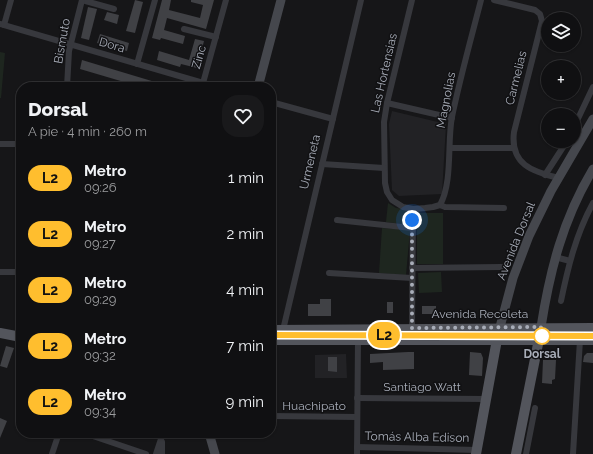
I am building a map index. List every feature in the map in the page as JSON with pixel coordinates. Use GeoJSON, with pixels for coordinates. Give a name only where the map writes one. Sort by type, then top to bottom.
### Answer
{"type":"FeatureCollection","features":[{"type":"Feature","properties":{"kind":"main road"},"geometry":{"type":"LineString","coordinates":[[259,82],[281,0]]}},
{"type":"Feature","properties":{"kind":"main road","name":"Avenida Dorsal"},"geometry":{"type":"LineString","coordinates":[[476,452],[497,341],[513,278],[536,222],[593,119]]}},
{"type":"Feature","properties":{"kind":"main road"},"geometry":{"type":"LineString","coordinates":[[516,454],[555,256],[569,215],[589,182],[593,169]]}},
{"type":"Feature","properties":{"kind":"main road","name":"Avenida Recoleta"},"geometry":{"type":"LineString","coordinates":[[276,330],[500,327],[593,328]]}},
{"type":"Feature","properties":{"kind":"main road"},"geometry":{"type":"LineString","coordinates":[[580,340],[584,333],[593,328]]}},
{"type":"Feature","properties":{"kind":"main road"},"geometry":{"type":"LineString","coordinates":[[0,332],[16,330]]}},
{"type":"Feature","properties":{"kind":"main road"},"geometry":{"type":"LineString","coordinates":[[276,338],[283,330]]}},
{"type":"Feature","properties":{"kind":"main road"},"geometry":{"type":"LineString","coordinates":[[0,332],[16,336]]}},
{"type":"Feature","properties":{"kind":"main road"},"geometry":{"type":"LineString","coordinates":[[276,340],[593,340]]}},
{"type":"Feature","properties":{"kind":"main road"},"geometry":{"type":"LineString","coordinates":[[210,438],[215,454]]}},
{"type":"Feature","properties":{"kind":"street"},"geometry":{"type":"LineString","coordinates":[[2,24],[11,0]]}},
{"type":"Feature","properties":{"kind":"street"},"geometry":{"type":"LineString","coordinates":[[82,0],[114,10]]}},
{"type":"Feature","properties":{"kind":"street","name":"Bismuto"},"geometry":{"type":"LineString","coordinates":[[67,82],[70,44],[82,0]]}},
{"type":"Feature","properties":{"kind":"street"},"geometry":{"type":"LineString","coordinates":[[137,64],[154,0]]}},
{"type":"Feature","properties":{"kind":"street","name":"Zinc"},"geometry":{"type":"LineString","coordinates":[[203,82],[226,0]]}},
{"type":"Feature","properties":{"kind":"street","name":"Urmeneta"},"geometry":{"type":"LineString","coordinates":[[283,330],[361,0]]}},
{"type":"Feature","properties":{"kind":"street","name":"Las Hortensias"},"geometry":{"type":"LineString","coordinates":[[412,0],[387,103],[384,122],[384,168],[387,192],[392,200],[403,207],[413,209]]}},
{"type":"Feature","properties":{"kind":"street","name":"Magnolias"},"geometry":{"type":"LineString","coordinates":[[440,205],[444,199],[446,191],[452,118],[481,0]]}},
{"type":"Feature","properties":{"kind":"street","name":"Carmelias"},"geometry":{"type":"LineString","coordinates":[[494,0],[535,10],[540,14],[542,21],[514,132],[514,148]]}},
{"type":"Feature","properties":{"kind":"street","name":"Dora"},"geometry":{"type":"LineString","coordinates":[[2,24],[200,82]]}},
{"type":"Feature","properties":{"kind":"street","name":"Zinc"},"geometry":{"type":"LineString","coordinates":[[184,29],[216,37]]}},
{"type":"Feature","properties":{"kind":"street"},"geometry":{"type":"LineString","coordinates":[[581,113],[593,87]]}},
{"type":"Feature","properties":{"kind":"street"},"geometry":{"type":"LineString","coordinates":[[276,103],[333,119]]}},
{"type":"Feature","properties":{"kind":"street"},"geometry":{"type":"LineString","coordinates":[[387,103],[452,118]]}},
{"type":"Feature","properties":{"kind":"street"},"geometry":{"type":"LineString","coordinates":[[0,144],[16,144]]}},
{"type":"Feature","properties":{"kind":"street"},"geometry":{"type":"LineString","coordinates":[[450,148],[514,148],[524,165],[533,171],[559,178]]}},
{"type":"Feature","properties":{"kind":"street"},"geometry":{"type":"LineString","coordinates":[[545,175],[562,148]]}},
{"type":"Feature","properties":{"kind":"street"},"geometry":{"type":"LineString","coordinates":[[322,164],[384,168]]}},
{"type":"Feature","properties":{"kind":"street"},"geometry":{"type":"LineString","coordinates":[[561,301],[570,261],[582,224],[593,203]]}},
{"type":"Feature","properties":{"kind":"street"},"geometry":{"type":"LineString","coordinates":[[412,328],[413,209],[440,205],[445,207],[504,208]]}},
{"type":"Feature","properties":{"kind":"street"},"geometry":{"type":"LineString","coordinates":[[337,220],[412,228]]}},
{"type":"Feature","properties":{"kind":"street"},"geometry":{"type":"LineString","coordinates":[[555,256],[570,261]]}},
{"type":"Feature","properties":{"kind":"street"},"geometry":{"type":"LineString","coordinates":[[412,268],[501,267]]}},
{"type":"Feature","properties":{"kind":"street"},"geometry":{"type":"LineString","coordinates":[[0,272],[16,272]]}},
{"type":"Feature","properties":{"kind":"street"},"geometry":{"type":"LineString","coordinates":[[329,273],[412,278]]}},
{"type":"Feature","properties":{"kind":"street"},"geometry":{"type":"LineString","coordinates":[[357,454],[358,340]]}},
{"type":"Feature","properties":{"kind":"street"},"geometry":{"type":"LineString","coordinates":[[573,454],[580,340]]}},
{"type":"Feature","properties":{"kind":"street","name":"Santiago Watt"},"geometry":{"type":"LineString","coordinates":[[357,398],[486,399]]}},
{"type":"Feature","properties":{"kind":"street"},"geometry":{"type":"LineString","coordinates":[[526,454],[535,408]]}},
{"type":"Feature","properties":{"kind":"street","name":"Huachipato"},"geometry":{"type":"LineString","coordinates":[[276,416],[357,417]]}},
{"type":"Feature","properties":{"kind":"street"},"geometry":{"type":"LineString","coordinates":[[52,454],[57,438]]}},
{"type":"Feature","properties":{"kind":"street"},"geometry":{"type":"LineString","coordinates":[[99,438],[146,454]]}},
{"type":"Feature","properties":{"kind":"street"},"geometry":{"type":"LineString","coordinates":[[156,454],[161,438]]}},
{"type":"Feature","properties":{"kind":"street"},"geometry":{"type":"LineString","coordinates":[[162,438],[162,454]]}},
{"type":"Feature","properties":{"kind":"street","name":"Tomás Alba Edison"},"geometry":{"type":"LineString","coordinates":[[357,447],[476,452]]}},
{"type":"Feature","properties":{"kind":"shaded area"},"geometry":{"type":"Polygon","coordinates":[[[0,52],[5,53],[1,98],[0,98],[0,52]]]}},
{"type":"Feature","properties":{"kind":"shaded area"},"geometry":{"type":"Polygon","coordinates":[[[392,111],[446,124],[442,194],[399,196],[392,190],[389,124],[392,111]]]}},
{"type":"Feature","properties":{"kind":"shaded area"},"geometry":{"type":"Polygon","coordinates":[[[388,203],[396,208],[411,210],[410,225],[386,222],[388,203]]]}},
{"type":"Feature","properties":{"kind":"shaded area"},"geometry":{"type":"Polygon","coordinates":[[[417,213],[443,213],[443,264],[417,264],[417,213]]]}},
{"type":"Feature","properties":{"kind":"shaded area"},"geometry":{"type":"Polygon","coordinates":[[[382,228],[410,230],[406,275],[379,273],[382,228]]]}},
{"type":"Feature","properties":{"kind":"shaded area"},"geometry":{"type":"Polygon","coordinates":[[[441,272],[442,292],[419,293],[418,273],[441,272]]]}},
{"type":"Feature","properties":{"kind":"shaded area"},"geometry":{"type":"Polygon","coordinates":[[[346,354],[347,378],[315,378],[315,355],[346,354]]]}},
{"type":"Feature","properties":{"kind":"shaded area"},"geometry":{"type":"Polygon","coordinates":[[[167,438],[205,438],[205,439],[167,438]]]}},
{"type":"Feature","properties":{"kind":"building"},"geometry":{"type":"Polygon","coordinates":[[[135,0],[143,2],[135,33],[126,31],[135,0]]]}},
{"type":"Feature","properties":{"kind":"building"},"geometry":{"type":"Polygon","coordinates":[[[162,0],[171,0],[169,10],[200,18],[203,5],[191,2],[191,0],[214,0],[206,29],[167,18],[164,30],[185,36],[183,44],[161,38],[160,40],[152,38],[162,0]]]}},
{"type":"Feature","properties":{"kind":"building"},"geometry":{"type":"Polygon","coordinates":[[[88,7],[97,9],[89,40],[81,38],[88,7]]]}},
{"type":"Feature","properties":{"kind":"building"},"geometry":{"type":"Polygon","coordinates":[[[107,12],[119,15],[117,24],[104,20],[107,12]]]}},
{"type":"Feature","properties":{"kind":"building"},"geometry":{"type":"Polygon","coordinates":[[[100,34],[129,43],[127,51],[97,43],[100,34]]]}},
{"type":"Feature","properties":{"kind":"building"},"geometry":{"type":"Polygon","coordinates":[[[195,39],[204,41],[197,68],[181,64],[180,67],[157,60],[159,51],[189,60],[195,39]]]}},
{"type":"Feature","properties":{"kind":"building"},"geometry":{"type":"Polygon","coordinates":[[[82,60],[155,82],[124,82],[80,69],[82,60]]]}},
{"type":"Feature","properties":{"kind":"building"},"geometry":{"type":"Polygon","coordinates":[[[320,299],[331,299],[331,316],[308,316],[308,304],[320,304],[320,299]]]}},
{"type":"Feature","properties":{"kind":"building"},"geometry":{"type":"Polygon","coordinates":[[[387,302],[393,302],[393,313],[387,313],[387,302]]]}},
{"type":"Feature","properties":{"kind":"building"},"geometry":{"type":"Polygon","coordinates":[[[422,306],[436,306],[436,314],[422,314],[422,306]]]}},
{"type":"Feature","properties":{"kind":"building"},"geometry":{"type":"Polygon","coordinates":[[[6,346],[14,348],[7,368],[0,366],[6,346]]]}},
{"type":"Feature","properties":{"kind":"building"},"geometry":{"type":"Polygon","coordinates":[[[414,352],[414,369],[383,370],[383,362],[370,363],[370,354],[414,352]]]}},
{"type":"Feature","properties":{"kind":"building"},"geometry":{"type":"Polygon","coordinates":[[[470,352],[481,353],[483,358],[482,376],[469,375],[470,352]]]}},
{"type":"Feature","properties":{"kind":"building"},"geometry":{"type":"Polygon","coordinates":[[[587,353],[593,353],[593,363],[583,362],[584,356],[587,353]]]}},
{"type":"Feature","properties":{"kind":"building"},"geometry":{"type":"Polygon","coordinates":[[[328,357],[337,357],[337,372],[328,371],[328,357]]]}},
{"type":"Feature","properties":{"kind":"building"},"geometry":{"type":"Polygon","coordinates":[[[543,360],[556,360],[555,379],[552,380],[552,384],[542,383],[543,360]]]}},
{"type":"Feature","properties":{"kind":"building"},"geometry":{"type":"Polygon","coordinates":[[[0,418],[7,421],[0,438],[0,418]]]}},
{"type":"Feature","properties":{"kind":"metro line","name":"L2"},"geometry":{"type":"LineString","coordinates":[[276,335],[593,336]]}},
{"type":"Feature","properties":{"kind":"place","name":"Dorsal"},"geometry":{"type":"Point","coordinates":[542,336]}},
{"type":"Feature","properties":{"kind":"route"},"geometry":{"type":"LineString","coordinates":[[412,220],[412,328],[541,327],[539,341],[545,341],[542,336]]}}]}
